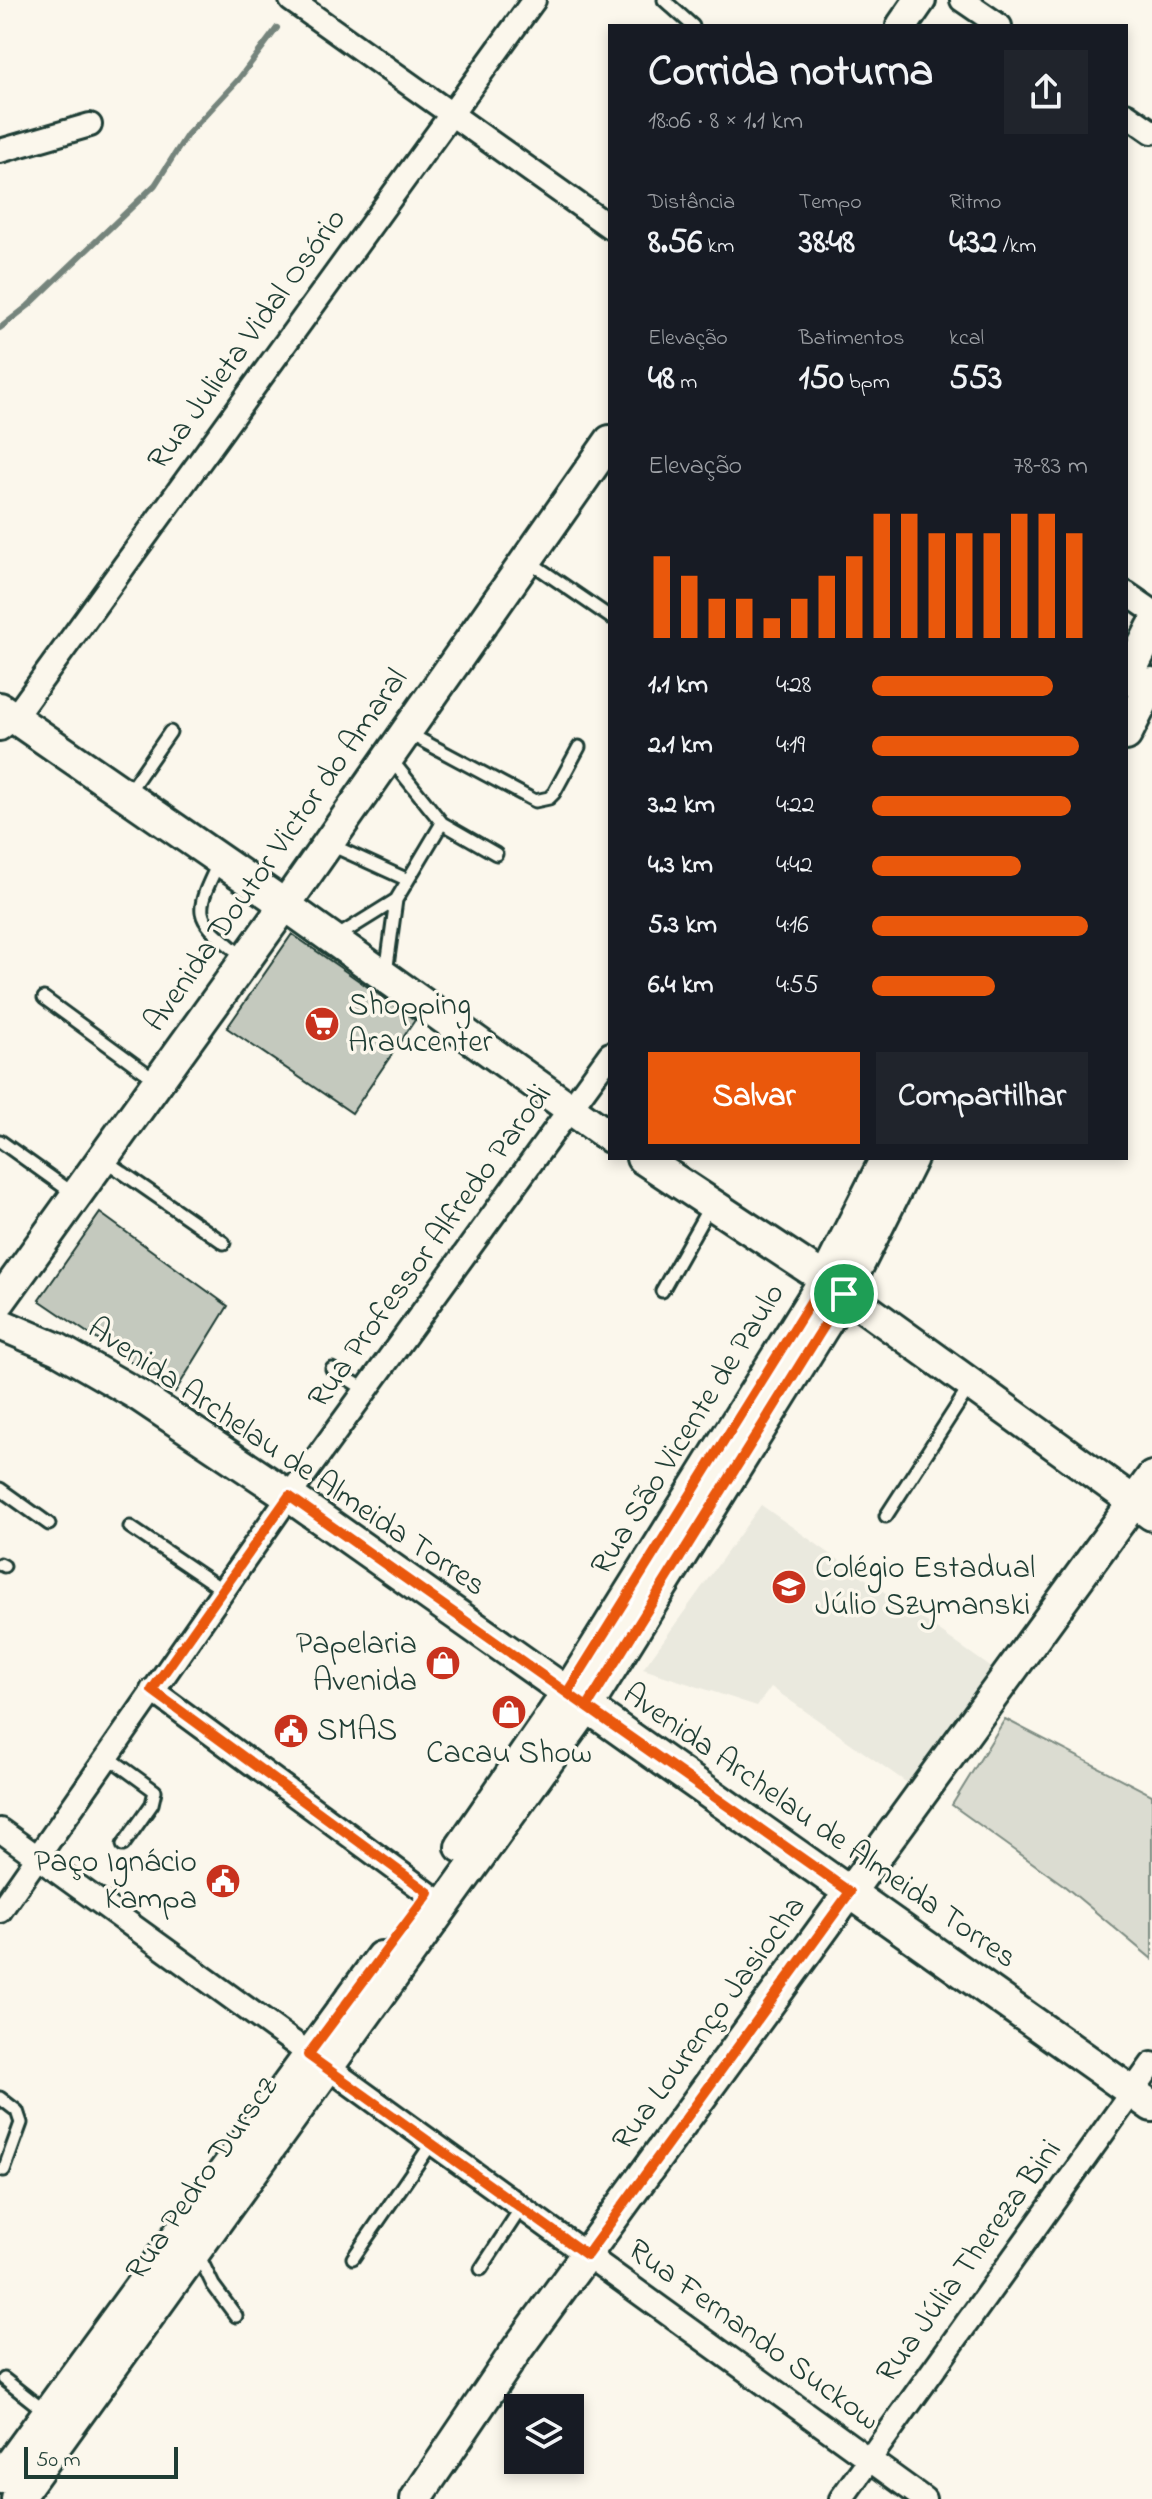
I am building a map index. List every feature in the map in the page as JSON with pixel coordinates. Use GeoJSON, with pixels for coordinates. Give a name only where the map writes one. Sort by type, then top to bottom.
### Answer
{"type":"FeatureCollection","features":[{"type":"Feature","properties":{"kind":"main road"},"geometry":{"type":"LineString","coordinates":[[903,24],[920,0]]}},
{"type":"Feature","properties":{"kind":"main road","name":"Avenida Doutor Victor do Amaral"},"geometry":{"type":"LineString","coordinates":[[0,1301],[246,960],[608,447]]}},
{"type":"Feature","properties":{"kind":"main road"},"geometry":{"type":"LineString","coordinates":[[1128,676],[1152,628]]}},
{"type":"Feature","properties":{"kind":"main road"},"geometry":{"type":"LineString","coordinates":[[1128,731],[1152,683]]}},
{"type":"Feature","properties":{"kind":"main road"},"geometry":{"type":"LineString","coordinates":[[5,718],[126,795],[285,905],[608,1136]]}},
{"type":"Feature","properties":{"kind":"main road"},"geometry":{"type":"LineString","coordinates":[[645,1160],[834,1287],[1143,1509]]}},
{"type":"Feature","properties":{"kind":"main road","name":"Rua São Vicente de Paulo"},"geometry":{"type":"LineString","coordinates":[[834,1287],[885,1160]]}},
{"type":"Feature","properties":{"kind":"main road","name":"Rua São Vicente de Paulo"},"geometry":{"type":"LineString","coordinates":[[577,1700],[911,1160]]}},
{"type":"Feature","properties":{"kind":"main road","name":"Avenida Archelau de Almeida Torres"},"geometry":{"type":"LineString","coordinates":[[0,1324],[58,1349],[138,1395],[289,1496],[1142,2099]]}},
{"type":"Feature","properties":{"kind":"main road","name":"Rua Lourenço Jasiocha"},"geometry":{"type":"LineString","coordinates":[[416,2499],[518,2348],[850,1892],[1143,1509],[1152,1477]]}},
{"type":"Feature","properties":{"kind":"main road","name":"Rua Pedro Durscz"},"geometry":{"type":"LineString","coordinates":[[0,2478],[317,2061],[577,1700]]}},
{"type":"Feature","properties":{"kind":"main road","name":"Rua Pedro Durscz"},"geometry":{"type":"LineString","coordinates":[[17,2499],[196,2252],[317,2061]]}},
{"type":"Feature","properties":{"kind":"street"},"geometry":{"type":"LineString","coordinates":[[291,0],[608,226]]}},
{"type":"Feature","properties":{"kind":"street","name":"Rua Julieta Vidal Osório"},"geometry":{"type":"LineString","coordinates":[[5,718],[534,0]]}},
{"type":"Feature","properties":{"kind":"street"},"geometry":{"type":"LineString","coordinates":[[962,0],[997,24]]}},
{"type":"Feature","properties":{"kind":"street"},"geometry":{"type":"LineString","coordinates":[[1128,115],[1152,132]]}},
{"type":"Feature","properties":{"kind":"street"},"geometry":{"type":"LineString","coordinates":[[0,151],[90,125]]}},
{"type":"Feature","properties":{"kind":"street"},"geometry":{"type":"LineString","coordinates":[[1128,594],[1152,611]]}},
{"type":"Feature","properties":{"kind":"street","name":"Rua Professor Alfredo Parodi"},"geometry":{"type":"LineString","coordinates":[[0,1911],[289,1496],[608,1057]]}},
{"type":"Feature","properties":{"kind":"street"},"geometry":{"type":"LineString","coordinates":[[152,1690],[436,1899]]}},
{"type":"Feature","properties":{"kind":"street","name":"Rua Fernando Suckow"},"geometry":{"type":"LineString","coordinates":[[0,1830],[924,2499]]}},
{"type":"Feature","properties":{"kind":"street","name":"Rua Júlia Thereza Bini"},"geometry":{"type":"LineString","coordinates":[[841,2499],[1142,2099],[1152,2064]]}},
{"type":"Feature","properties":{"kind":"lane"},"geometry":{"type":"LineString","coordinates":[[664,0],[691,24]]}},
{"type":"Feature","properties":{"kind":"lane"},"geometry":{"type":"LineString","coordinates":[[527,559],[608,616]]}},
{"type":"Feature","properties":{"kind":"lane"},"geometry":{"type":"LineString","coordinates":[[126,795],[170,732]]}},
{"type":"Feature","properties":{"kind":"lane"},"geometry":{"type":"LineString","coordinates":[[406,732],[535,801],[549,798],[554,793],[579,747]]}},
{"type":"Feature","properties":{"kind":"lane"},"geometry":{"type":"LineString","coordinates":[[389,756],[442,823],[496,854]]}},
{"type":"Feature","properties":{"kind":"lane"},"geometry":{"type":"LineString","coordinates":[[386,977],[396,900],[442,823]]}},
{"type":"Feature","properties":{"kind":"lane"},"geometry":{"type":"LineString","coordinates":[[328,843],[408,880]]}},
{"type":"Feature","properties":{"kind":"lane"},"geometry":{"type":"LineString","coordinates":[[220,860],[201,898],[202,916],[213,932],[246,960]]}},
{"type":"Feature","properties":{"kind":"lane"},"geometry":{"type":"LineString","coordinates":[[333,939],[396,900]]}},
{"type":"Feature","properties":{"kind":"lane"},"geometry":{"type":"LineString","coordinates":[[44,998],[158,1081]]}},
{"type":"Feature","properties":{"kind":"lane"},"geometry":{"type":"LineString","coordinates":[[0,1141],[76,1195]]}},
{"type":"Feature","properties":{"kind":"lane"},"geometry":{"type":"LineString","coordinates":[[102,1159],[224,1243]]}},
{"type":"Feature","properties":{"kind":"lane"},"geometry":{"type":"LineString","coordinates":[[662,1291],[711,1204]]}},
{"type":"Feature","properties":{"kind":"lane"},"geometry":{"type":"LineString","coordinates":[[332,1369],[366,1390]]}},
{"type":"Feature","properties":{"kind":"lane"},"geometry":{"type":"LineString","coordinates":[[886,1516],[971,1385]]}},
{"type":"Feature","properties":{"kind":"lane"},"geometry":{"type":"LineString","coordinates":[[0,1489],[49,1524]]}},
{"type":"Feature","properties":{"kind":"lane"},"geometry":{"type":"LineString","coordinates":[[130,1527],[223,1590]]}},
{"type":"Feature","properties":{"kind":"lane"},"geometry":{"type":"LineString","coordinates":[[107,1756],[155,1791],[152,1804],[123,1845]]}},
{"type":"Feature","properties":{"kind":"lane"},"geometry":{"type":"LineString","coordinates":[[0,2098],[17,2111],[21,2119],[20,2130],[4,2170]]}},
{"type":"Feature","properties":{"kind":"lane"},"geometry":{"type":"LineString","coordinates":[[353,2258],[432,2143]]}},
{"type":"Feature","properties":{"kind":"lane"},"geometry":{"type":"LineString","coordinates":[[481,2269],[521,2208]]}},
{"type":"Feature","properties":{"kind":"lane"},"geometry":{"type":"LineString","coordinates":[[196,2252],[213,2285],[236,2316]]}},
{"type":"Feature","properties":{"kind":"lane"},"geometry":{"type":"LineString","coordinates":[[4,2379],[47,2413]]}},
{"type":"Feature","properties":{"kind":"shaded area","name":"Colégio Estadual Júlio Szymanski"},"geometry":{"type":"Polygon","coordinates":[[[761,1505],[996,1671],[913,1787],[771,1687],[757,1706],[643,1669],[761,1505]]]}},
{"type":"Feature","properties":{"kind":"shaded area"},"geometry":{"type":"Polygon","coordinates":[[[1005,1719],[1152,1795],[1152,1959],[1062,1884],[952,1805],[1005,1719]]]}},
{"type":"Feature","properties":{"kind":"building","name":"Shopping Araucenter"},"geometry":{"type":"Polygon","coordinates":[[[292,934],[415,1020],[352,1113],[227,1028],[292,934]]]}},
{"type":"Feature","properties":{"kind":"building"},"geometry":{"type":"Polygon","coordinates":[[[100,1213],[228,1306],[175,1392],[39,1300],[100,1213]]]}},
{"type":"Feature","properties":{"kind":"waterway"},"geometry":{"type":"LineString","coordinates":[[0,328],[28,306],[155,185],[187,135],[238,80],[277,28]]}},
{"type":"Feature","properties":{"kind":"place","name":"Shopping Araucenter"},"geometry":{"type":"Point","coordinates":[322,1024]}},
{"type":"Feature","properties":{"kind":"place","name":"Colégio Estadual Júlio Szymanski"},"geometry":{"type":"Point","coordinates":[789,1587]}},
{"type":"Feature","properties":{"kind":"place","name":"Papelaria Avenida"},"geometry":{"type":"Point","coordinates":[443,1663]}},
{"type":"Feature","properties":{"kind":"place","name":"Cacau Show"},"geometry":{"type":"Point","coordinates":[509,1712]}},
{"type":"Feature","properties":{"kind":"place","name":"SMAS"},"geometry":{"type":"Point","coordinates":[291,1731]}},
{"type":"Feature","properties":{"kind":"place","name":"Paço Ignácio Kampa"},"geometry":{"type":"Point","coordinates":[223,1881]}},
{"type":"Feature","properties":{"kind":"route"},"geometry":{"type":"LineString","coordinates":[[844,1294],[587,1707],[567,1693],[289,1496],[152,1690],[429,1893],[308,2055],[587,2255],[850,1892],[567,1693],[825,1279],[844,1294]]}}]}
